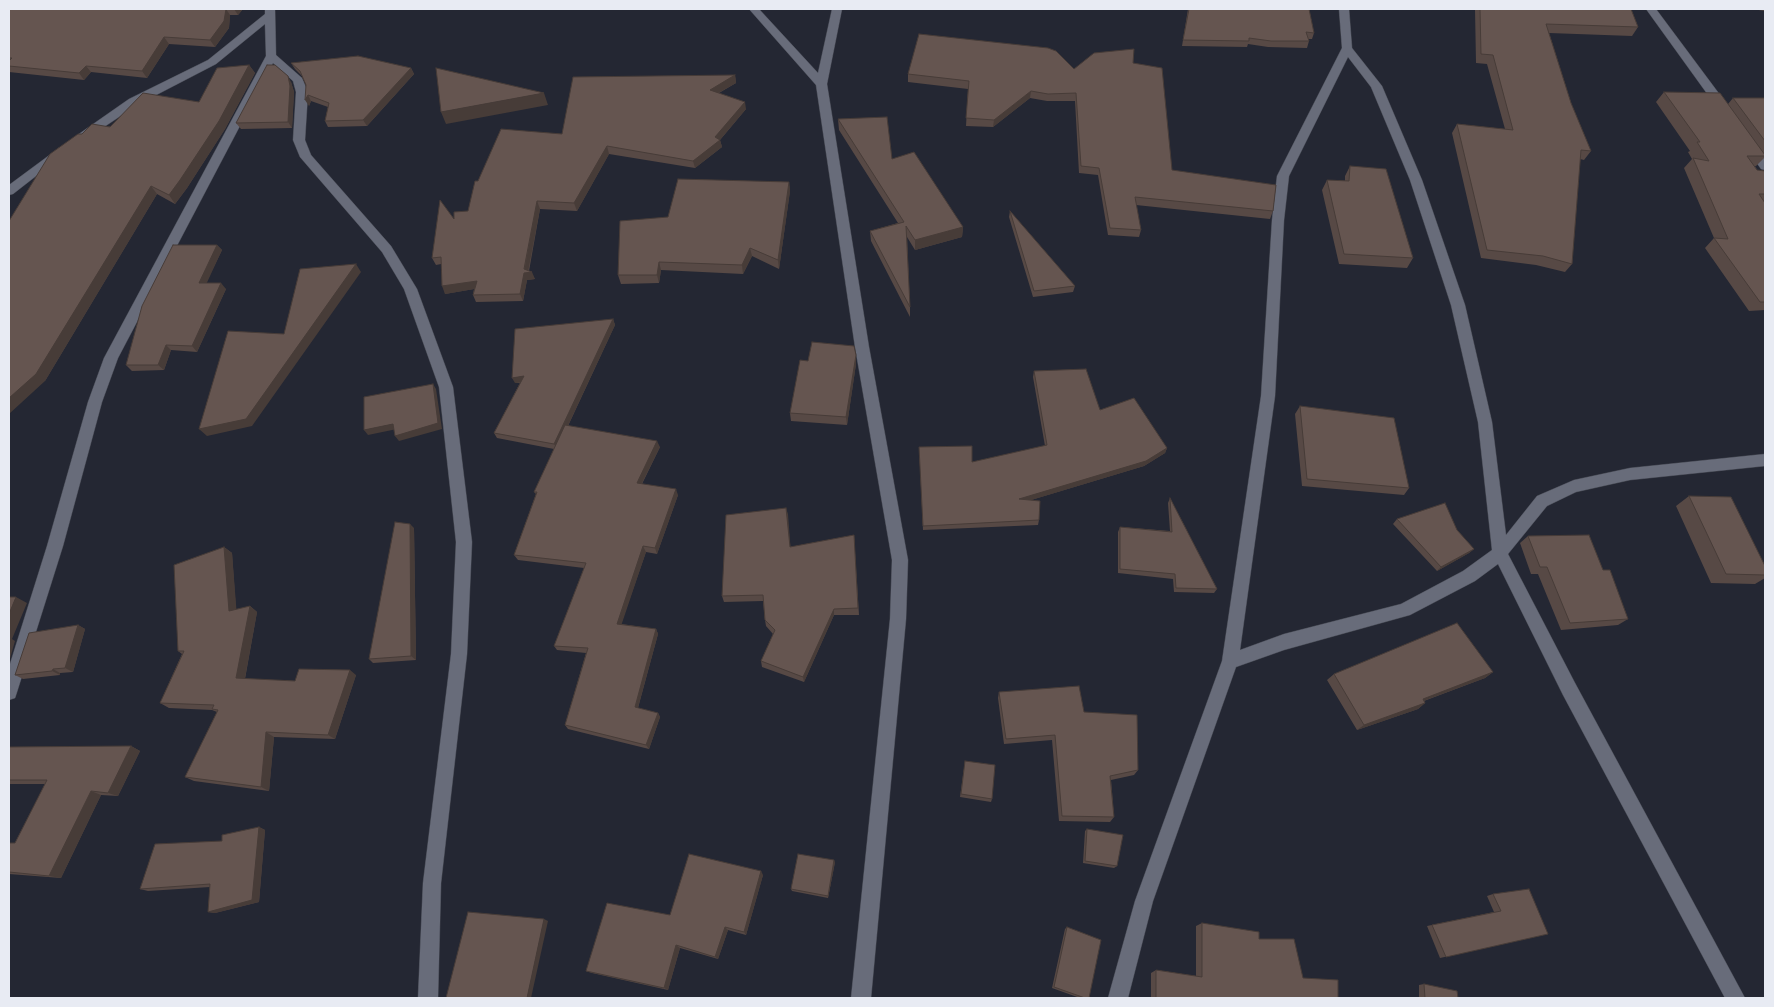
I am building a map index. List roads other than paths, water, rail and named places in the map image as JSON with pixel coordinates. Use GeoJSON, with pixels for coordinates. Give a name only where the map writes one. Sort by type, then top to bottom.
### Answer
{"type":"FeatureCollection","features":[{"type":"Feature","properties":{"kind":"street"},"geometry":{"type":"LineString","coordinates":[[754,9],[821,84]]}},
{"type":"Feature","properties":{"kind":"street"},"geometry":{"type":"LineString","coordinates":[[837,9],[821,84],[861,337],[900,560],[898,619],[861,998]]}},
{"type":"Feature","properties":{"kind":"street"},"geometry":{"type":"LineString","coordinates":[[1118,998],[1144,902],[1230,662],[1268,396],[1278,220],[1283,176],[1347,48],[1344,9]]}},
{"type":"Feature","properties":{"kind":"street"},"geometry":{"type":"LineString","coordinates":[[1650,9],[1733,121]]}},
{"type":"Feature","properties":{"kind":"street"},"geometry":{"type":"LineString","coordinates":[[9,692],[55,546],[95,402],[111,358],[271,56],[270,12]]}},
{"type":"Feature","properties":{"kind":"street"},"geometry":{"type":"LineString","coordinates":[[9,191],[71,144],[133,102],[212,62],[270,12]]}},
{"type":"Feature","properties":{"kind":"street"},"geometry":{"type":"LineString","coordinates":[[1347,48],[1376,86],[1416,180],[1458,304],[1485,422],[1500,553],[1574,698],[1735,998]]}},
{"type":"Feature","properties":{"kind":"street"},"geometry":{"type":"LineString","coordinates":[[271,56],[298,80],[302,92],[299,140],[306,157],[387,249],[410,289],[446,387],[464,542],[459,654],[432,883],[428,998]]}},
{"type":"Feature","properties":{"kind":"street"},"geometry":{"type":"LineString","coordinates":[[1744,137],[1765,166]]}},
{"type":"Feature","properties":{"kind":"street"},"geometry":{"type":"LineString","coordinates":[[1230,662],[1284,642],[1404,610],[1470,576],[1500,553],[1542,501],[1574,486],[1630,474],[1765,460]]}}]}
